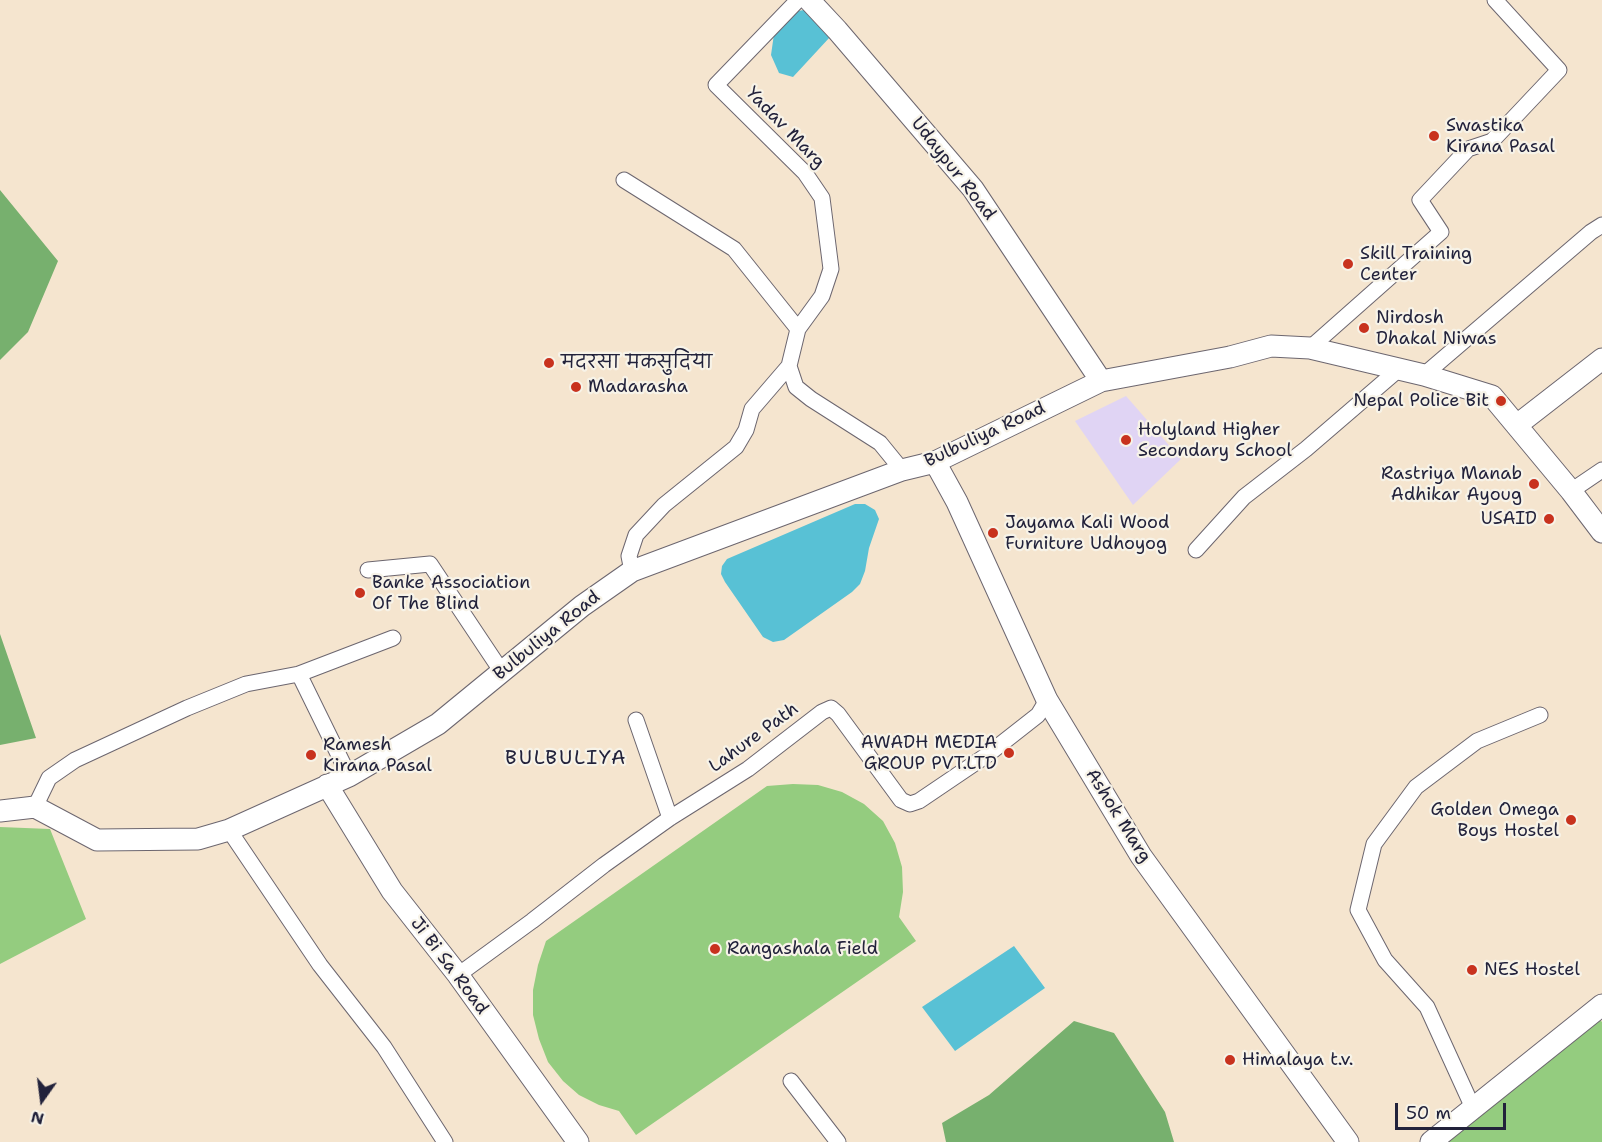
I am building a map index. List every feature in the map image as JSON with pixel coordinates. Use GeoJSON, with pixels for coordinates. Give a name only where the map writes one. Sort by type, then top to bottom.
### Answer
{"type":"FeatureCollection","features":[{"type":"Feature","properties":{"kind":"street","name":"Yadav Marg"},"geometry":{"type":"LineString","coordinates":[[789,366],[798,329],[822,296],[831,269],[822,198],[805,173],[716,85],[798,0]]}},
{"type":"Feature","properties":{"kind":"street","name":"Udaypur Road"},"geometry":{"type":"LineString","coordinates":[[808,0],[844,38],[973,189],[1101,381]]}},
{"type":"Feature","properties":{"kind":"street"},"geometry":{"type":"LineString","coordinates":[[1310,348],[1442,232],[1420,200],[1468,149],[1492,141],[1559,70],[1495,0]]}},
{"type":"Feature","properties":{"kind":"street"},"geometry":{"type":"LineString","coordinates":[[624,180],[735,249],[798,329]]}},
{"type":"Feature","properties":{"kind":"street"},"geometry":{"type":"LineString","coordinates":[[1424,375],[1602,225]]}},
{"type":"Feature","properties":{"kind":"street","name":"Bulbuliya Road"},"geometry":{"type":"LineString","coordinates":[[35,807],[97,840],[198,839],[229,830],[349,776],[438,724],[582,606],[632,572],[902,470],[935,462],[1101,381],[1230,357],[1271,346],[1310,348],[1424,375],[1492,396],[1602,532]]}},
{"type":"Feature","properties":{"kind":"street"},"geometry":{"type":"LineString","coordinates":[[1517,425],[1602,358]]}},
{"type":"Feature","properties":{"kind":"street"},"geometry":{"type":"LineString","coordinates":[[789,366],[795,387],[880,443],[902,470]]}},
{"type":"Feature","properties":{"kind":"street"},"geometry":{"type":"LineString","coordinates":[[632,572],[628,556],[636,535],[664,505],[736,447],[746,430],[752,409],[789,366]]}},
{"type":"Feature","properties":{"kind":"street"},"geometry":{"type":"LineString","coordinates":[[1196,550],[1244,497],[1306,449],[1399,369]]}},
{"type":"Feature","properties":{"kind":"street","name":"Ashok Marg"},"geometry":{"type":"LineString","coordinates":[[935,462],[957,502],[1047,700],[1141,856],[1348,1142]]}},
{"type":"Feature","properties":{"kind":"street"},"geometry":{"type":"LineString","coordinates":[[1571,491],[1602,470]]}},
{"type":"Feature","properties":{"kind":"street"},"geometry":{"type":"LineString","coordinates":[[368,570],[430,564],[502,672]]}},
{"type":"Feature","properties":{"kind":"street"},"geometry":{"type":"LineString","coordinates":[[0,811],[35,807],[50,778],[75,760],[187,708],[246,684],[298,674],[393,638]]}},
{"type":"Feature","properties":{"kind":"street"},"geometry":{"type":"LineString","coordinates":[[298,674],[349,776]]}},
{"type":"Feature","properties":{"kind":"street","name":"Lahure Path"},"geometry":{"type":"LineString","coordinates":[[458,975],[604,865],[670,818],[748,769],[822,712],[831,708],[838,714],[901,800],[910,804],[919,801],[987,755],[1038,715],[1047,700]]}},
{"type":"Feature","properties":{"kind":"street"},"geometry":{"type":"LineString","coordinates":[[1473,1108],[1427,1007],[1384,960],[1358,910],[1374,844],[1416,787],[1477,741],[1539,715]]}},
{"type":"Feature","properties":{"kind":"street"},"geometry":{"type":"LineString","coordinates":[[636,720],[670,818]]}},
{"type":"Feature","properties":{"kind":"street","name":"Ji Bi Sa Road"},"geometry":{"type":"LineString","coordinates":[[327,785],[392,891],[458,975],[578,1142]]}},
{"type":"Feature","properties":{"kind":"street"},"geometry":{"type":"LineString","coordinates":[[229,830],[320,965],[384,1047],[445,1142]]}},
{"type":"Feature","properties":{"kind":"street"},"geometry":{"type":"LineString","coordinates":[[1431,1142],[1602,1005]]}},
{"type":"Feature","properties":{"kind":"street"},"geometry":{"type":"LineString","coordinates":[[791,1082],[838,1142]]}},
{"type":"Feature","properties":{"kind":"shaded area","name":"Holyland Higher Secondary School"},"geometry":{"type":"Polygon","coordinates":[[[1126,396],[1181,459],[1133,505],[1075,421],[1126,396]]]}},
{"type":"Feature","properties":{"kind":"green space"},"geometry":{"type":"Polygon","coordinates":[[[0,190],[58,261],[28,332],[0,360],[0,190]]]}},
{"type":"Feature","properties":{"kind":"green space"},"geometry":{"type":"Polygon","coordinates":[[[0,634],[36,738],[0,745],[0,634]]]}},
{"type":"Feature","properties":{"kind":"green space"},"geometry":{"type":"Polygon","coordinates":[[[818,785],[842,792],[864,804],[883,821],[895,843],[902,867],[903,892],[899,917],[916,941],[636,1135],[619,1111],[599,1105],[579,1095],[563,1081],[548,1062],[533,1015],[533,990],[546,941],[767,786],[818,785]]]}},
{"type":"Feature","properties":{"kind":"green space"},"geometry":{"type":"Polygon","coordinates":[[[0,827],[50,829],[86,919],[0,964],[0,827]]]}},
{"type":"Feature","properties":{"kind":"green space"},"geometry":{"type":"Polygon","coordinates":[[[1600,1020],[1602,1022],[1602,1142],[1447,1142],[1600,1020]]]}},
{"type":"Feature","properties":{"kind":"green space"},"geometry":{"type":"Polygon","coordinates":[[[1074,1021],[1114,1033],[1165,1112],[1174,1142],[946,1142],[942,1123],[989,1095],[1074,1021]]]}},
{"type":"Feature","properties":{"kind":"water"},"geometry":{"type":"Polygon","coordinates":[[[804,10],[830,37],[793,77],[779,73],[771,55],[774,34],[798,11],[804,10]]]}},
{"type":"Feature","properties":{"kind":"water"},"geometry":{"type":"Polygon","coordinates":[[[855,504],[865,504],[875,510],[879,519],[860,584],[784,640],[773,642],[763,637],[725,582],[721,574],[722,566],[727,559],[855,504]]]}},
{"type":"Feature","properties":{"kind":"water"},"geometry":{"type":"Polygon","coordinates":[[[1014,946],[1045,988],[955,1051],[922,1007],[1014,946]]]}},
{"type":"Feature","properties":{"kind":"place","name":"Swastika Kirana Pasal"},"geometry":{"type":"Point","coordinates":[1434,136]}},
{"type":"Feature","properties":{"kind":"place","name":"Skill Training Center"},"geometry":{"type":"Point","coordinates":[1348,264]}},
{"type":"Feature","properties":{"kind":"place","name":"Nirdosh Dhakal Niwas"},"geometry":{"type":"Point","coordinates":[1364,328]}},
{"type":"Feature","properties":{"kind":"place","name":"मदरसा मकसुदिया"},"geometry":{"type":"Point","coordinates":[549,363]}},
{"type":"Feature","properties":{"kind":"place","name":"Madarasha"},"geometry":{"type":"Point","coordinates":[576,387]}},
{"type":"Feature","properties":{"kind":"place","name":"Nepal Police Bit"},"geometry":{"type":"Point","coordinates":[1501,401]}},
{"type":"Feature","properties":{"kind":"place","name":"Holyland Higher Secondary School"},"geometry":{"type":"Point","coordinates":[1126,440]}},
{"type":"Feature","properties":{"kind":"place","name":"Rastriya Manab Adhikar Ayoug"},"geometry":{"type":"Point","coordinates":[1534,484]}},
{"type":"Feature","properties":{"kind":"place","name":"USAID"},"geometry":{"type":"Point","coordinates":[1549,519]}},
{"type":"Feature","properties":{"kind":"place","name":"Jayama Kali Wood Furniture Udhoyog"},"geometry":{"type":"Point","coordinates":[993,533]}},
{"type":"Feature","properties":{"kind":"place","name":"Banke Association Of The Blind"},"geometry":{"type":"Point","coordinates":[360,593]}},
{"type":"Feature","properties":{"kind":"place","name":"AWADH MEDIA GROUP PVT.LTD"},"geometry":{"type":"Point","coordinates":[1009,753]}},
{"type":"Feature","properties":{"kind":"place","name":"Ramesh Kirana Pasal"},"geometry":{"type":"Point","coordinates":[311,755]}},
{"type":"Feature","properties":{"kind":"place","name":"Golden Omega Boys Hostel"},"geometry":{"type":"Point","coordinates":[1571,820]}},
{"type":"Feature","properties":{"kind":"place","name":"Rangashala Field"},"geometry":{"type":"Point","coordinates":[715,949]}},
{"type":"Feature","properties":{"kind":"place","name":"NES Hostel"},"geometry":{"type":"Point","coordinates":[1472,970]}},
{"type":"Feature","properties":{"kind":"place","name":"Himalaya t.v."},"geometry":{"type":"Point","coordinates":[1230,1060]}},
{"type":"Feature","properties":{"kind":"district","name":"BULBULIYA"},"geometry":{"type":"Point","coordinates":[566,759]}}]}
